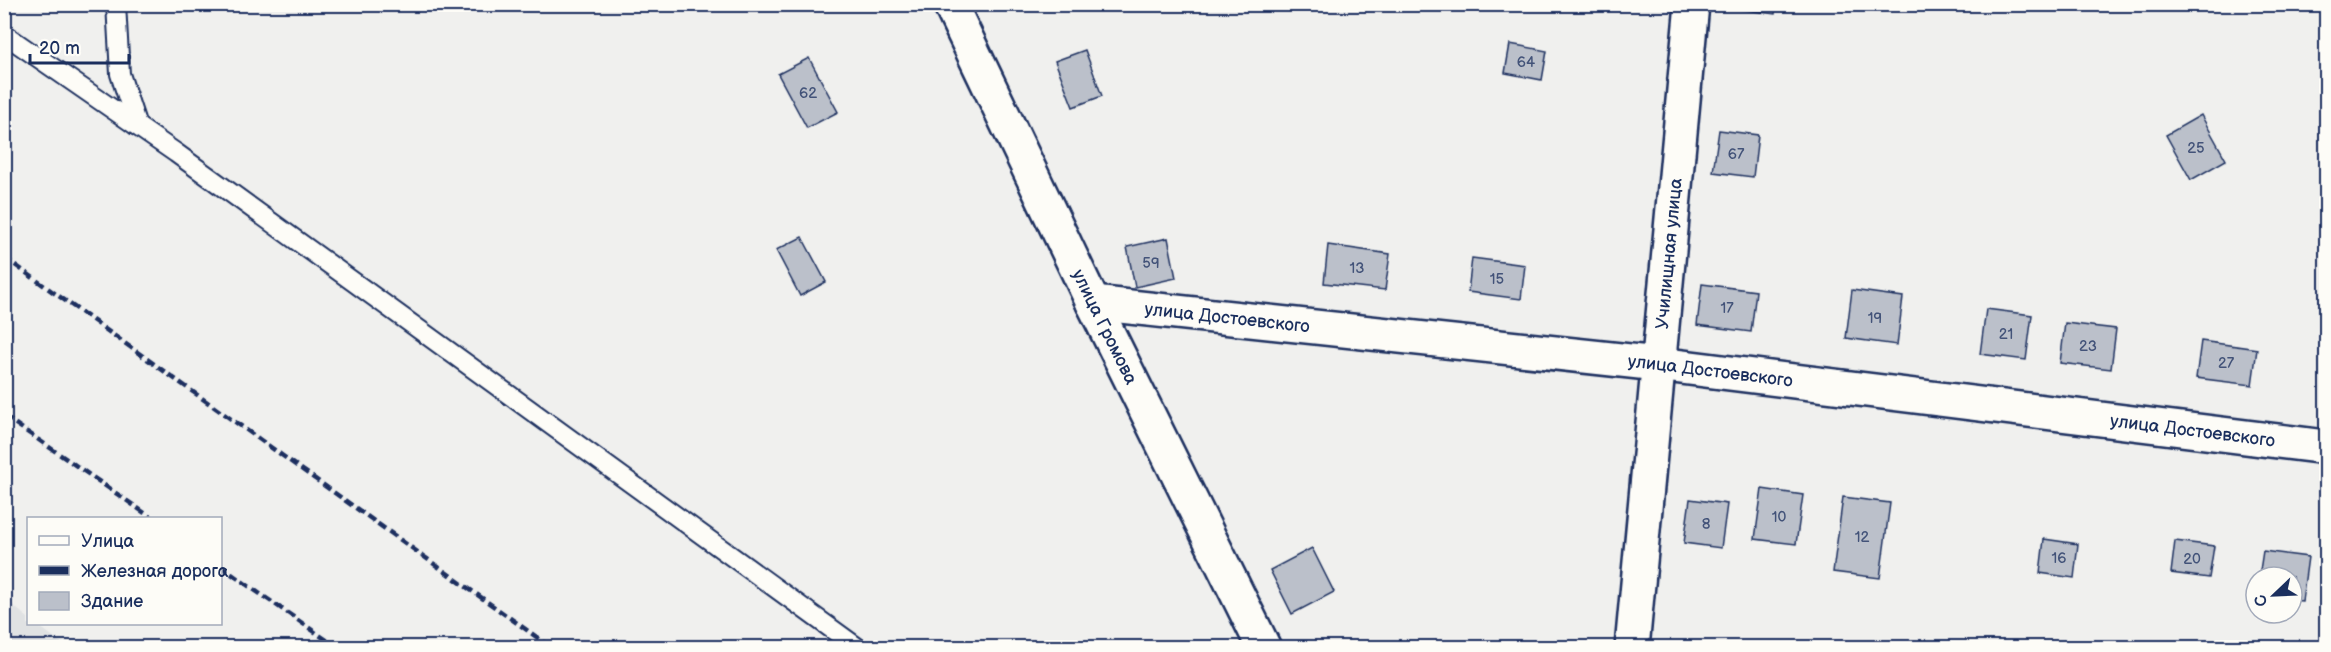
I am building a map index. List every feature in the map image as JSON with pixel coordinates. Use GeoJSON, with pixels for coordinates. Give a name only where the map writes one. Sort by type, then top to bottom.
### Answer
{"type":"FeatureCollection","features":[{"type":"Feature","properties":{"kind":"street","name":"улица Громова"},"geometry":{"type":"LineString","coordinates":[[950,4],[1093,303],[1264,648]]}},
{"type":"Feature","properties":{"kind":"street","name":"Училищная улица"},"geometry":{"type":"LineString","coordinates":[[1632,648],[1692,4]]}},
{"type":"Feature","properties":{"kind":"street","name":"улица Достоевского"},"geometry":{"type":"LineString","coordinates":[[1093,303],[1658,364],[2326,447]]}},
{"type":"Feature","properties":{"kind":"lane"},"geometry":{"type":"LineString","coordinates":[[116,4],[120,74],[137,126]]}},
{"type":"Feature","properties":{"kind":"lane"},"geometry":{"type":"LineString","coordinates":[[4,34],[137,126],[858,648]]}},
{"type":"Feature","properties":{"kind":"shaded area"},"geometry":{"type":"Polygon","coordinates":[[[5,599],[27,617],[27,625],[37,625],[67,647],[5,647],[5,599]]]}},
{"type":"Feature","properties":{"kind":"building"},"geometry":{"type":"Polygon","coordinates":[[[1723,4],[1776,4],[1775,14],[1723,7],[1723,4]]]}},
{"type":"Feature","properties":{"kind":"building"},"geometry":{"type":"Polygon","coordinates":[[[1510,44],[1547,51],[1542,80],[1505,73],[1510,44]]]}},
{"type":"Feature","properties":{"kind":"building"},"geometry":{"type":"Polygon","coordinates":[[[1085,50],[1102,96],[1073,107],[1055,61],[1085,50]]]}},
{"type":"Feature","properties":{"kind":"building"},"geometry":{"type":"Polygon","coordinates":[[[809,58],[838,112],[807,128],[778,74],[809,58]]]}},
{"type":"Feature","properties":{"kind":"building"},"geometry":{"type":"Polygon","coordinates":[[[2201,115],[2226,160],[2191,180],[2166,135],[2201,115]]]}},
{"type":"Feature","properties":{"kind":"building"},"geometry":{"type":"Polygon","coordinates":[[[1719,130],[1758,135],[1753,177],[1713,172],[1719,130]]]}},
{"type":"Feature","properties":{"kind":"building"},"geometry":{"type":"Polygon","coordinates":[[[802,237],[826,282],[800,296],[776,250],[802,237]]]}},
{"type":"Feature","properties":{"kind":"building"},"geometry":{"type":"Polygon","coordinates":[[[1168,238],[1176,278],[1135,287],[1127,247],[1168,238]]]}},
{"type":"Feature","properties":{"kind":"building"},"geometry":{"type":"Polygon","coordinates":[[[1328,245],[1390,254],[1385,290],[1324,283],[1328,245]]]}},
{"type":"Feature","properties":{"kind":"building"},"geometry":{"type":"Polygon","coordinates":[[[1472,258],[1525,265],[1521,299],[1468,292],[1472,258]]]}},
{"type":"Feature","properties":{"kind":"building"},"geometry":{"type":"Polygon","coordinates":[[[1702,284],[1756,291],[1751,332],[1697,325],[1702,284]]]}},
{"type":"Feature","properties":{"kind":"building"},"geometry":{"type":"Polygon","coordinates":[[[1852,290],[1903,297],[1897,345],[1846,338],[1852,290]]]}},
{"type":"Feature","properties":{"kind":"building"},"geometry":{"type":"Polygon","coordinates":[[[1986,309],[2032,315],[2026,360],[1980,354],[1986,309]]]}},
{"type":"Feature","properties":{"kind":"building"},"geometry":{"type":"Polygon","coordinates":[[[2065,323],[2116,329],[2111,369],[2060,363],[2065,323]]]}},
{"type":"Feature","properties":{"kind":"building"},"geometry":{"type":"Polygon","coordinates":[[[2201,341],[2257,349],[2252,385],[2196,378],[2201,341]]]}},
{"type":"Feature","properties":{"kind":"building"},"geometry":{"type":"Polygon","coordinates":[[[1762,489],[1803,495],[1796,544],[1755,539],[1762,489]]]}},
{"type":"Feature","properties":{"kind":"building"},"geometry":{"type":"Polygon","coordinates":[[[1843,497],[1890,503],[1880,578],[1833,572],[1843,497]]]}},
{"type":"Feature","properties":{"kind":"building"},"geometry":{"type":"Polygon","coordinates":[[[1690,499],[1727,504],[1721,548],[1684,543],[1690,499]]]}},
{"type":"Feature","properties":{"kind":"building"},"geometry":{"type":"Polygon","coordinates":[[[2044,539],[2078,544],[2074,578],[2040,573],[2044,539]]]}},
{"type":"Feature","properties":{"kind":"building"},"geometry":{"type":"Polygon","coordinates":[[[2175,541],[2214,546],[2209,578],[2171,573],[2175,541]]]}},
{"type":"Feature","properties":{"kind":"building"},"geometry":{"type":"Polygon","coordinates":[[[1312,548],[1334,592],[1292,614],[1270,570],[1312,548]]]}},
{"type":"Feature","properties":{"kind":"building"},"geometry":{"type":"Polygon","coordinates":[[[2263,551],[2308,557],[2304,586],[2304,565],[2261,565],[2263,551]]]}},
{"type":"Feature","properties":{"kind":"railway"},"geometry":{"type":"LineString","coordinates":[[4,257],[552,648]]}},
{"type":"Feature","properties":{"kind":"railway"},"geometry":{"type":"LineString","coordinates":[[4,416],[151,517]]}},
{"type":"Feature","properties":{"kind":"railway"},"geometry":{"type":"LineString","coordinates":[[222,567],[338,648]]}}]}
